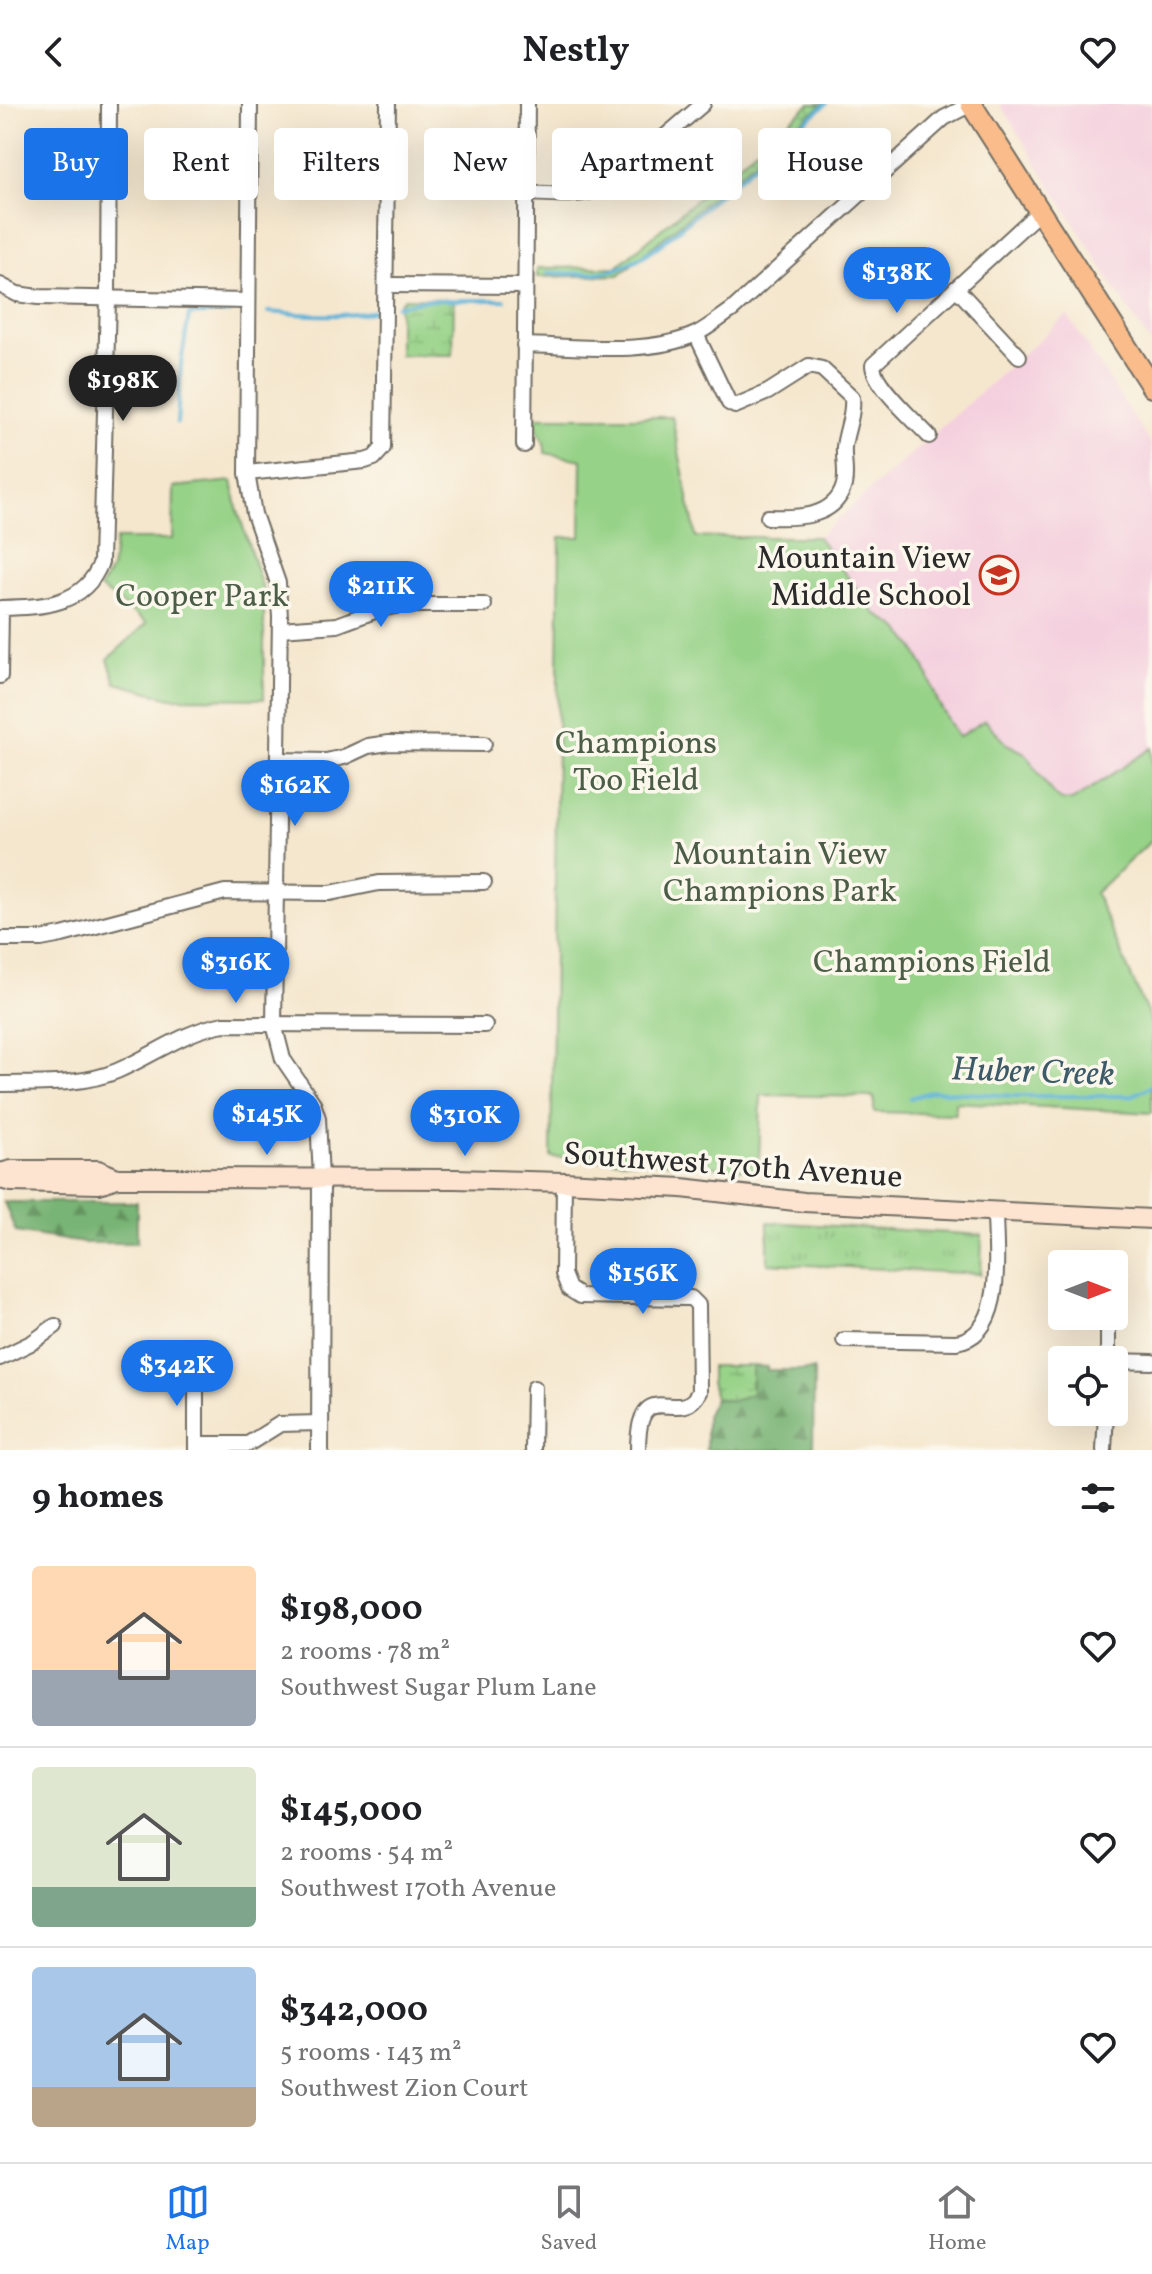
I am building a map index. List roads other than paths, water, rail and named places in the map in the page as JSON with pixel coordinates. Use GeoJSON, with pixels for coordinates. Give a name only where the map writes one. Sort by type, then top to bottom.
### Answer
{"type":"FeatureCollection","features":[{"type":"Feature","properties":{"kind":"main road"},"geometry":{"type":"LineString","coordinates":[[971,104],[1152,387]]}},
{"type":"Feature","properties":{"kind":"main road","name":"Southwest 170th Avenue"},"geometry":{"type":"LineString","coordinates":[[0,1176],[12,1170],[98,1170],[117,1178],[564,1182],[682,1188],[804,1202],[1152,1219]]}},
{"type":"Feature","properties":{"kind":"street"},"geometry":{"type":"LineString","coordinates":[[0,676],[1,608],[39,607],[67,600],[89,583],[101,562],[109,104]]}},
{"type":"Feature","properties":{"kind":"street"},"geometry":{"type":"LineString","coordinates":[[250,104],[247,473],[254,514],[278,583],[280,629],[274,1024],[283,1059],[313,1103],[318,1118],[321,1178],[320,1450]]}},
{"type":"Feature","properties":{"kind":"street"},"geometry":{"type":"LineString","coordinates":[[247,473],[365,461],[379,454],[385,436],[388,104]]}},
{"type":"Feature","properties":{"kind":"street"},"geometry":{"type":"LineString","coordinates":[[527,104],[527,128]]}},
{"type":"Feature","properties":{"kind":"street"},"geometry":{"type":"LineString","coordinates":[[536,193],[591,194],[607,186],[703,104]]}},
{"type":"Feature","properties":{"kind":"street"},"geometry":{"type":"LineString","coordinates":[[524,345],[633,347],[696,334],[732,310],[944,118],[971,104]]}},
{"type":"Feature","properties":{"kind":"street"},"geometry":{"type":"LineString","coordinates":[[524,445],[526,200]]}},
{"type":"Feature","properties":{"kind":"street"},"geometry":{"type":"LineString","coordinates":[[929,436],[880,383],[873,373],[873,365],[1039,212]]}},
{"type":"Feature","properties":{"kind":"street"},"geometry":{"type":"LineString","coordinates":[[0,285],[26,296],[247,301]]}},
{"type":"Feature","properties":{"kind":"street"},"geometry":{"type":"LineString","coordinates":[[387,285],[525,286]]}},
{"type":"Feature","properties":{"kind":"street"},"geometry":{"type":"LineString","coordinates":[[956,288],[1019,356]]}},
{"type":"Feature","properties":{"kind":"street"},"geometry":{"type":"LineString","coordinates":[[696,334],[729,403],[735,406],[768,392],[809,366],[822,369],[852,397],[851,419],[844,445],[845,483],[840,493],[814,515],[768,517]]}},
{"type":"Feature","properties":{"kind":"street"},"geometry":{"type":"LineString","coordinates":[[280,629],[337,625],[380,609],[401,605],[484,605]]}},
{"type":"Feature","properties":{"kind":"street"},"geometry":{"type":"LineString","coordinates":[[278,760],[326,761],[368,746],[389,743],[484,744]]}},
{"type":"Feature","properties":{"kind":"street"},"geometry":{"type":"LineString","coordinates":[[0,939],[41,939],[62,935],[225,892],[330,893],[379,883],[484,882]]}},
{"type":"Feature","properties":{"kind":"street"},"geometry":{"type":"LineString","coordinates":[[0,1084],[53,1083],[114,1072],[202,1028],[224,1024],[485,1025]]}},
{"type":"Feature","properties":{"kind":"street"},"geometry":{"type":"LineString","coordinates":[[564,1182],[563,1274],[564,1282],[573,1294],[691,1298],[699,1304],[699,1385],[696,1401],[679,1406],[652,1406],[643,1411],[639,1420],[638,1450]]}},
{"type":"Feature","properties":{"kind":"street"},"geometry":{"type":"LineString","coordinates":[[844,1340],[956,1342],[973,1337],[982,1329],[993,1297],[995,1211]]}},
{"type":"Feature","properties":{"kind":"street"},"geometry":{"type":"LineString","coordinates":[[0,1358],[33,1342],[55,1326]]}},
{"type":"Feature","properties":{"kind":"street"},"geometry":{"type":"LineString","coordinates":[[1128,1361],[1152,1362]]}},
{"type":"Feature","properties":{"kind":"street"},"geometry":{"type":"LineString","coordinates":[[196,1366],[196,1447],[248,1444],[280,1424],[320,1423]]}},
{"type":"Feature","properties":{"kind":"street"},"geometry":{"type":"LineString","coordinates":[[533,1450],[534,1388]]}},
{"type":"Feature","properties":{"kind":"street"},"geometry":{"type":"LineString","coordinates":[[1104,1450],[1105,1426]]}},
{"type":"Feature","properties":{"kind":"waterway"},"geometry":{"type":"LineString","coordinates":[[547,273],[607,271],[645,255],[826,104]]}},
{"type":"Feature","properties":{"kind":"waterway"},"geometry":{"type":"LineString","coordinates":[[397,306],[426,300],[504,300]]}},
{"type":"Feature","properties":{"kind":"waterway"},"geometry":{"type":"LineString","coordinates":[[268,312],[336,315],[377,311]]}},
{"type":"Feature","properties":{"kind":"waterway"},"geometry":{"type":"LineString","coordinates":[[177,423],[181,364],[189,315],[231,312]]}},
{"type":"Feature","properties":{"kind":"waterway","name":"Huber Creek"},"geometry":{"type":"LineString","coordinates":[[910,1098],[934,1091],[1015,1096],[1131,1096],[1152,1086]]}},
{"type":"Feature","properties":{"kind":"place","name":"Mountain View Middle School"},"geometry":{"type":"Point","coordinates":[999,575]}},
{"type":"Feature","properties":{"kind":"park label","name":"Cooper Park"},"geometry":{"type":"Point","coordinates":[202,595]}},
{"type":"Feature","properties":{"kind":"park label","name":"Champions Too Field"},"geometry":{"type":"Point","coordinates":[636,760]}},
{"type":"Feature","properties":{"kind":"park label","name":"Mountain View Champions Park"},"geometry":{"type":"Point","coordinates":[780,872]}},
{"type":"Feature","properties":{"kind":"park label","name":"Champions Field"},"geometry":{"type":"Point","coordinates":[932,961]}}]}
